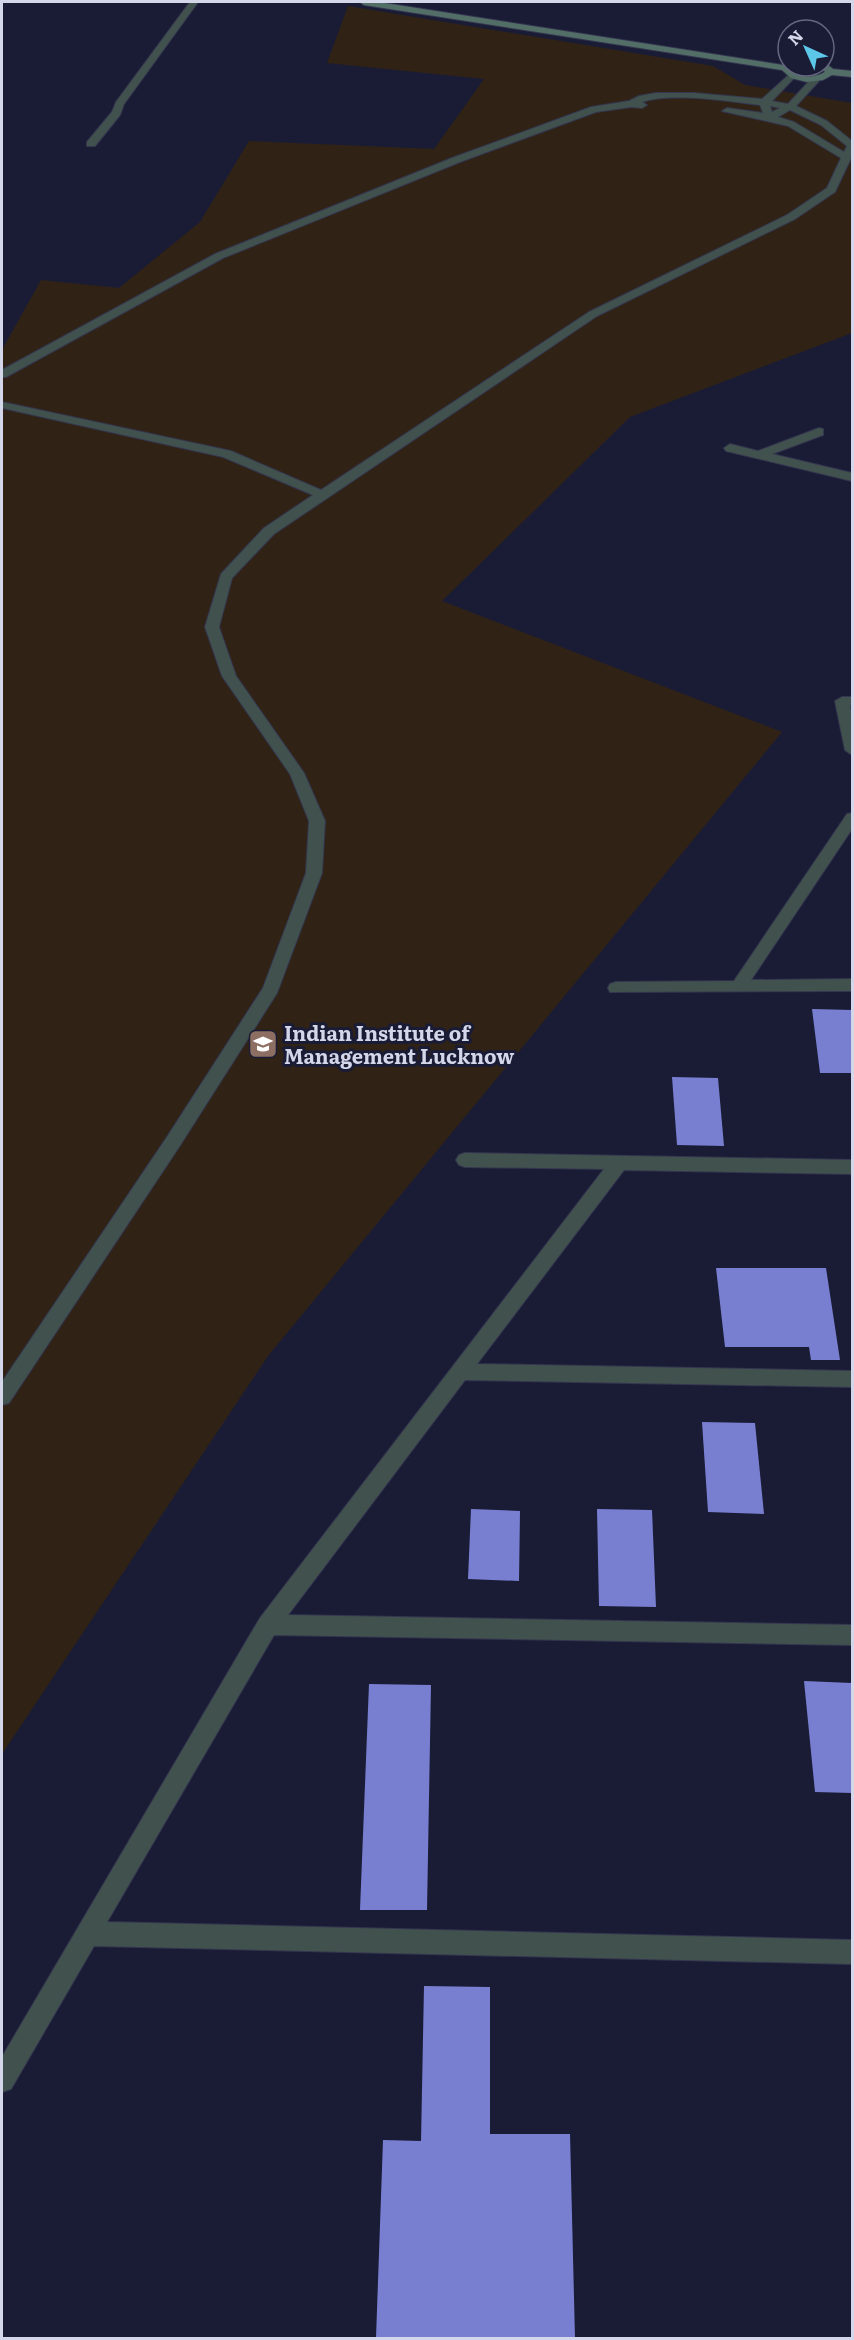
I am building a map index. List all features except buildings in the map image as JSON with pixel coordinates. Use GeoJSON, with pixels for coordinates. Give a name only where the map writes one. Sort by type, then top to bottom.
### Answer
{"type":"FeatureCollection","features":[{"type":"Feature","properties":{"kind":"street"},"geometry":{"type":"LineString","coordinates":[[91,144],[117,113],[119,104],[194,2]]}},
{"type":"Feature","properties":{"kind":"street"},"geometry":{"type":"LineString","coordinates":[[364,2],[776,68]]}},
{"type":"Feature","properties":{"kind":"street"},"geometry":{"type":"LineString","coordinates":[[836,70],[852,74]]}},
{"type":"Feature","properties":{"kind":"street"},"geometry":{"type":"LineString","coordinates":[[764,103],[782,78]]}},
{"type":"Feature","properties":{"kind":"street"},"geometry":{"type":"LineString","coordinates":[[813,78],[820,78]]}},
{"type":"Feature","properties":{"kind":"street"},"geometry":{"type":"LineString","coordinates":[[769,117],[790,107],[816,79]]}},
{"type":"Feature","properties":{"kind":"street"},"geometry":{"type":"LineString","coordinates":[[2,1397],[173,1142],[272,989],[314,873],[317,821],[297,772],[229,676],[212,627],[226,577],[269,531],[593,314],[791,217],[831,190],[852,146],[840,133],[790,107],[676,97],[644,98],[631,104]]}},
{"type":"Feature","properties":{"kind":"street"},"geometry":{"type":"LineString","coordinates":[[764,103],[769,117]]}},
{"type":"Feature","properties":{"kind":"street"},"geometry":{"type":"LineString","coordinates":[[2,374],[219,256],[456,160],[594,109],[631,104],[661,108]]}},
{"type":"Feature","properties":{"kind":"street"},"geometry":{"type":"LineString","coordinates":[[717,110],[769,117],[791,124],[846,157]]}},
{"type":"Feature","properties":{"kind":"street"},"geometry":{"type":"LineString","coordinates":[[2,405],[227,454],[323,495]]}},
{"type":"Feature","properties":{"kind":"street"},"geometry":{"type":"LineString","coordinates":[[758,455],[819,432]]}},
{"type":"Feature","properties":{"kind":"street"},"geometry":{"type":"LineString","coordinates":[[730,448],[852,477]]}},
{"type":"Feature","properties":{"kind":"street"},"geometry":{"type":"LineString","coordinates":[[852,701],[842,701],[852,750]]}},
{"type":"Feature","properties":{"kind":"street"},"geometry":{"type":"LineString","coordinates":[[739,986],[852,818]]}},
{"type":"Feature","properties":{"kind":"street"},"geometry":{"type":"LineString","coordinates":[[616,988],[852,985]]}},
{"type":"Feature","properties":{"kind":"street"},"geometry":{"type":"LineString","coordinates":[[465,1160],[852,1167]]}},
{"type":"Feature","properties":{"kind":"street"},"geometry":{"type":"LineString","coordinates":[[2,2080],[268,1625],[619,1162]]}},
{"type":"Feature","properties":{"kind":"street"},"geometry":{"type":"LineString","coordinates":[[460,1372],[852,1379]]}},
{"type":"Feature","properties":{"kind":"street"},"geometry":{"type":"LineString","coordinates":[[268,1625],[852,1635]]}},
{"type":"Feature","properties":{"kind":"street"},"geometry":{"type":"LineString","coordinates":[[87,1934],[852,1952]]}},
{"type":"Feature","properties":{"kind":"shaded area","name":"Indian Institute of Management Lucknow"},"geometry":{"type":"Polygon","coordinates":[[[348,6],[713,66],[745,85],[852,103],[852,333],[630,417],[442,601],[782,732],[268,1356],[2,1754],[2,350],[41,280],[119,288],[200,222],[249,141],[434,149],[484,79],[327,63],[348,6]]]}},
{"type":"Feature","properties":{"kind":"place","name":"Indian Institute of Management Lucknow"},"geometry":{"type":"Point","coordinates":[263,1044]}}]}
